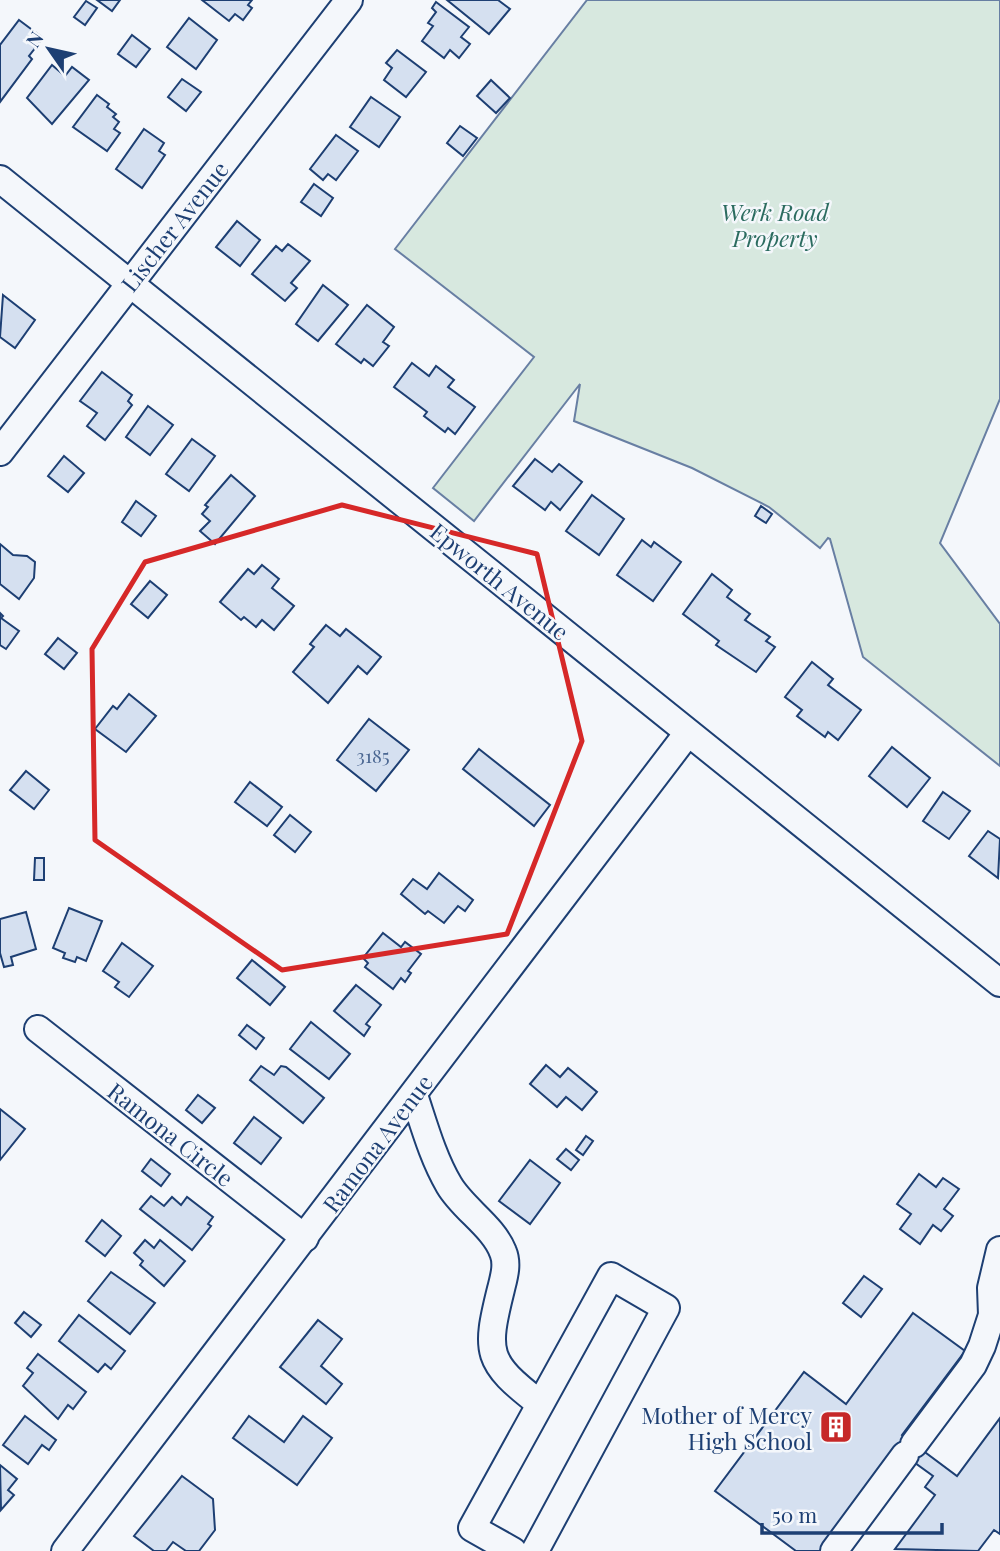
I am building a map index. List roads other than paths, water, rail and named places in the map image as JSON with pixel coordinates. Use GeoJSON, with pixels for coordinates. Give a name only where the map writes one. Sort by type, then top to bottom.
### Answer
{"type":"FeatureCollection","features":[{"type":"Feature","properties":{"kind":"street","name":"Lischer Avenue"},"geometry":{"type":"LineString","coordinates":[[0,452],[349,0]]}},
{"type":"Feature","properties":{"kind":"street","name":"Epworth Avenue"},"geometry":{"type":"LineString","coordinates":[[0,179],[1000,983]]}},
{"type":"Feature","properties":{"kind":"street","name":"Ramona Avenue"},"geometry":{"type":"LineString","coordinates":[[65,1551],[687,734]]}},
{"type":"Feature","properties":{"kind":"street","name":"Ramona Circle"},"geometry":{"type":"LineString","coordinates":[[38,1029],[305,1238]]}},
{"type":"Feature","properties":{"kind":"street"},"geometry":{"type":"LineString","coordinates":[[414,1095],[449,1186],[503,1252],[506,1271],[491,1327],[494,1352],[501,1372],[539,1403]]}},
{"type":"Feature","properties":{"kind":"street"},"geometry":{"type":"LineString","coordinates":[[834,1551],[973,1365],[992,1315],[992,1288],[1000,1250]]}},
{"type":"Feature","properties":{"kind":"street"},"geometry":{"type":"LineString","coordinates":[[513,1551],[472,1528],[611,1276],[666,1308],[535,1551]]}},
{"type":"Feature","properties":{"kind":"place","name":"Mother of Mercy High School"},"geometry":{"type":"Point","coordinates":[836,1427]}},
{"type":"Feature","properties":{"kind":"park label","name":"Werk Road Property"},"geometry":{"type":"Point","coordinates":[775,224]}}]}
